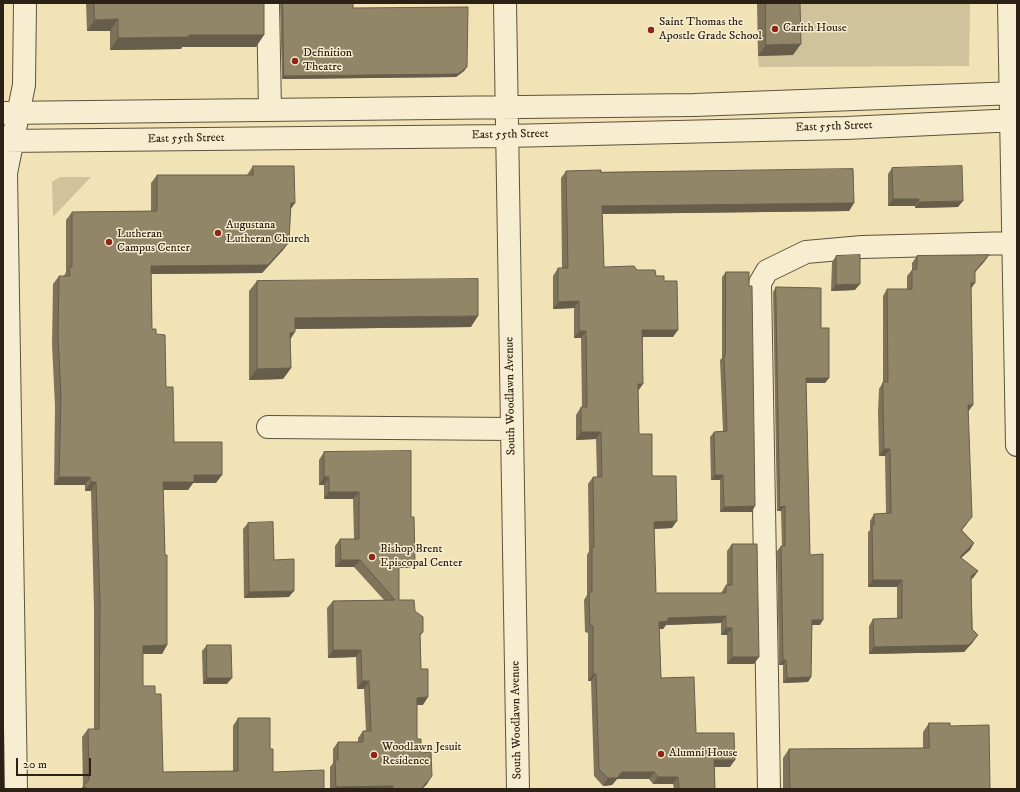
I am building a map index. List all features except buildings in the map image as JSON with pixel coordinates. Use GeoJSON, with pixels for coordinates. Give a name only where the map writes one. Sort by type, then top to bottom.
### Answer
{"type":"FeatureCollection","features":[{"type":"Feature","properties":{"kind":"street"},"geometry":{"type":"LineString","coordinates":[[16,789],[6,173],[11,113],[24,85],[25,3]]}},
{"type":"Feature","properties":{"kind":"street"},"geometry":{"type":"LineString","coordinates":[[268,3],[270,110]]}},
{"type":"Feature","properties":{"kind":"street","name":"South Woodlawn Avenue"},"geometry":{"type":"LineString","coordinates":[[505,3],[518,789]]}},
{"type":"Feature","properties":{"kind":"street"},"geometry":{"type":"LineString","coordinates":[[1009,3],[1014,93],[1013,243],[1017,445]]}},
{"type":"Feature","properties":{"kind":"street"},"geometry":{"type":"LineString","coordinates":[[11,113],[694,105],[1014,93]]}},
{"type":"Feature","properties":{"kind":"street","name":"East 55th Street"},"geometry":{"type":"LineString","coordinates":[[8,141],[507,136],[846,128],[1014,120]]}},
{"type":"Feature","properties":{"kind":"street"},"geometry":{"type":"LineString","coordinates":[[769,789],[760,283],[767,271],[806,252],[862,247],[1013,243]]}},
{"type":"Feature","properties":{"kind":"street"},"geometry":{"type":"LineString","coordinates":[[268,427],[512,429]]}},
{"type":"Feature","properties":{"kind":"shaded area"},"geometry":{"type":"Polygon","coordinates":[[[792,3],[970,3],[969,66],[759,67],[758,56],[793,55],[792,3]]]}},
{"type":"Feature","properties":{"kind":"shaded area"},"geometry":{"type":"Polygon","coordinates":[[[60,177],[91,177],[53,217],[52,182],[60,177]]]}},
{"type":"Feature","properties":{"kind":"place","name":"Carith House"},"geometry":{"type":"Point","coordinates":[775,29]}},
{"type":"Feature","properties":{"kind":"place","name":"Saint Thomas the Apostle Grade School"},"geometry":{"type":"Point","coordinates":[651,30]}},
{"type":"Feature","properties":{"kind":"place","name":"Definition Theatre"},"geometry":{"type":"Point","coordinates":[295,61]}},
{"type":"Feature","properties":{"kind":"place","name":"Augustana Lutheran Church"},"geometry":{"type":"Point","coordinates":[218,233]}},
{"type":"Feature","properties":{"kind":"place","name":"Lutheran Campus Center"},"geometry":{"type":"Point","coordinates":[109,242]}},
{"type":"Feature","properties":{"kind":"place","name":"Bishop Brent Episcopal Center"},"geometry":{"type":"Point","coordinates":[372,557]}},
{"type":"Feature","properties":{"kind":"place","name":"Alumni House"},"geometry":{"type":"Point","coordinates":[661,754]}},
{"type":"Feature","properties":{"kind":"place","name":"Woodlawn Jesuit Residence"},"geometry":{"type":"Point","coordinates":[374,755]}}]}
